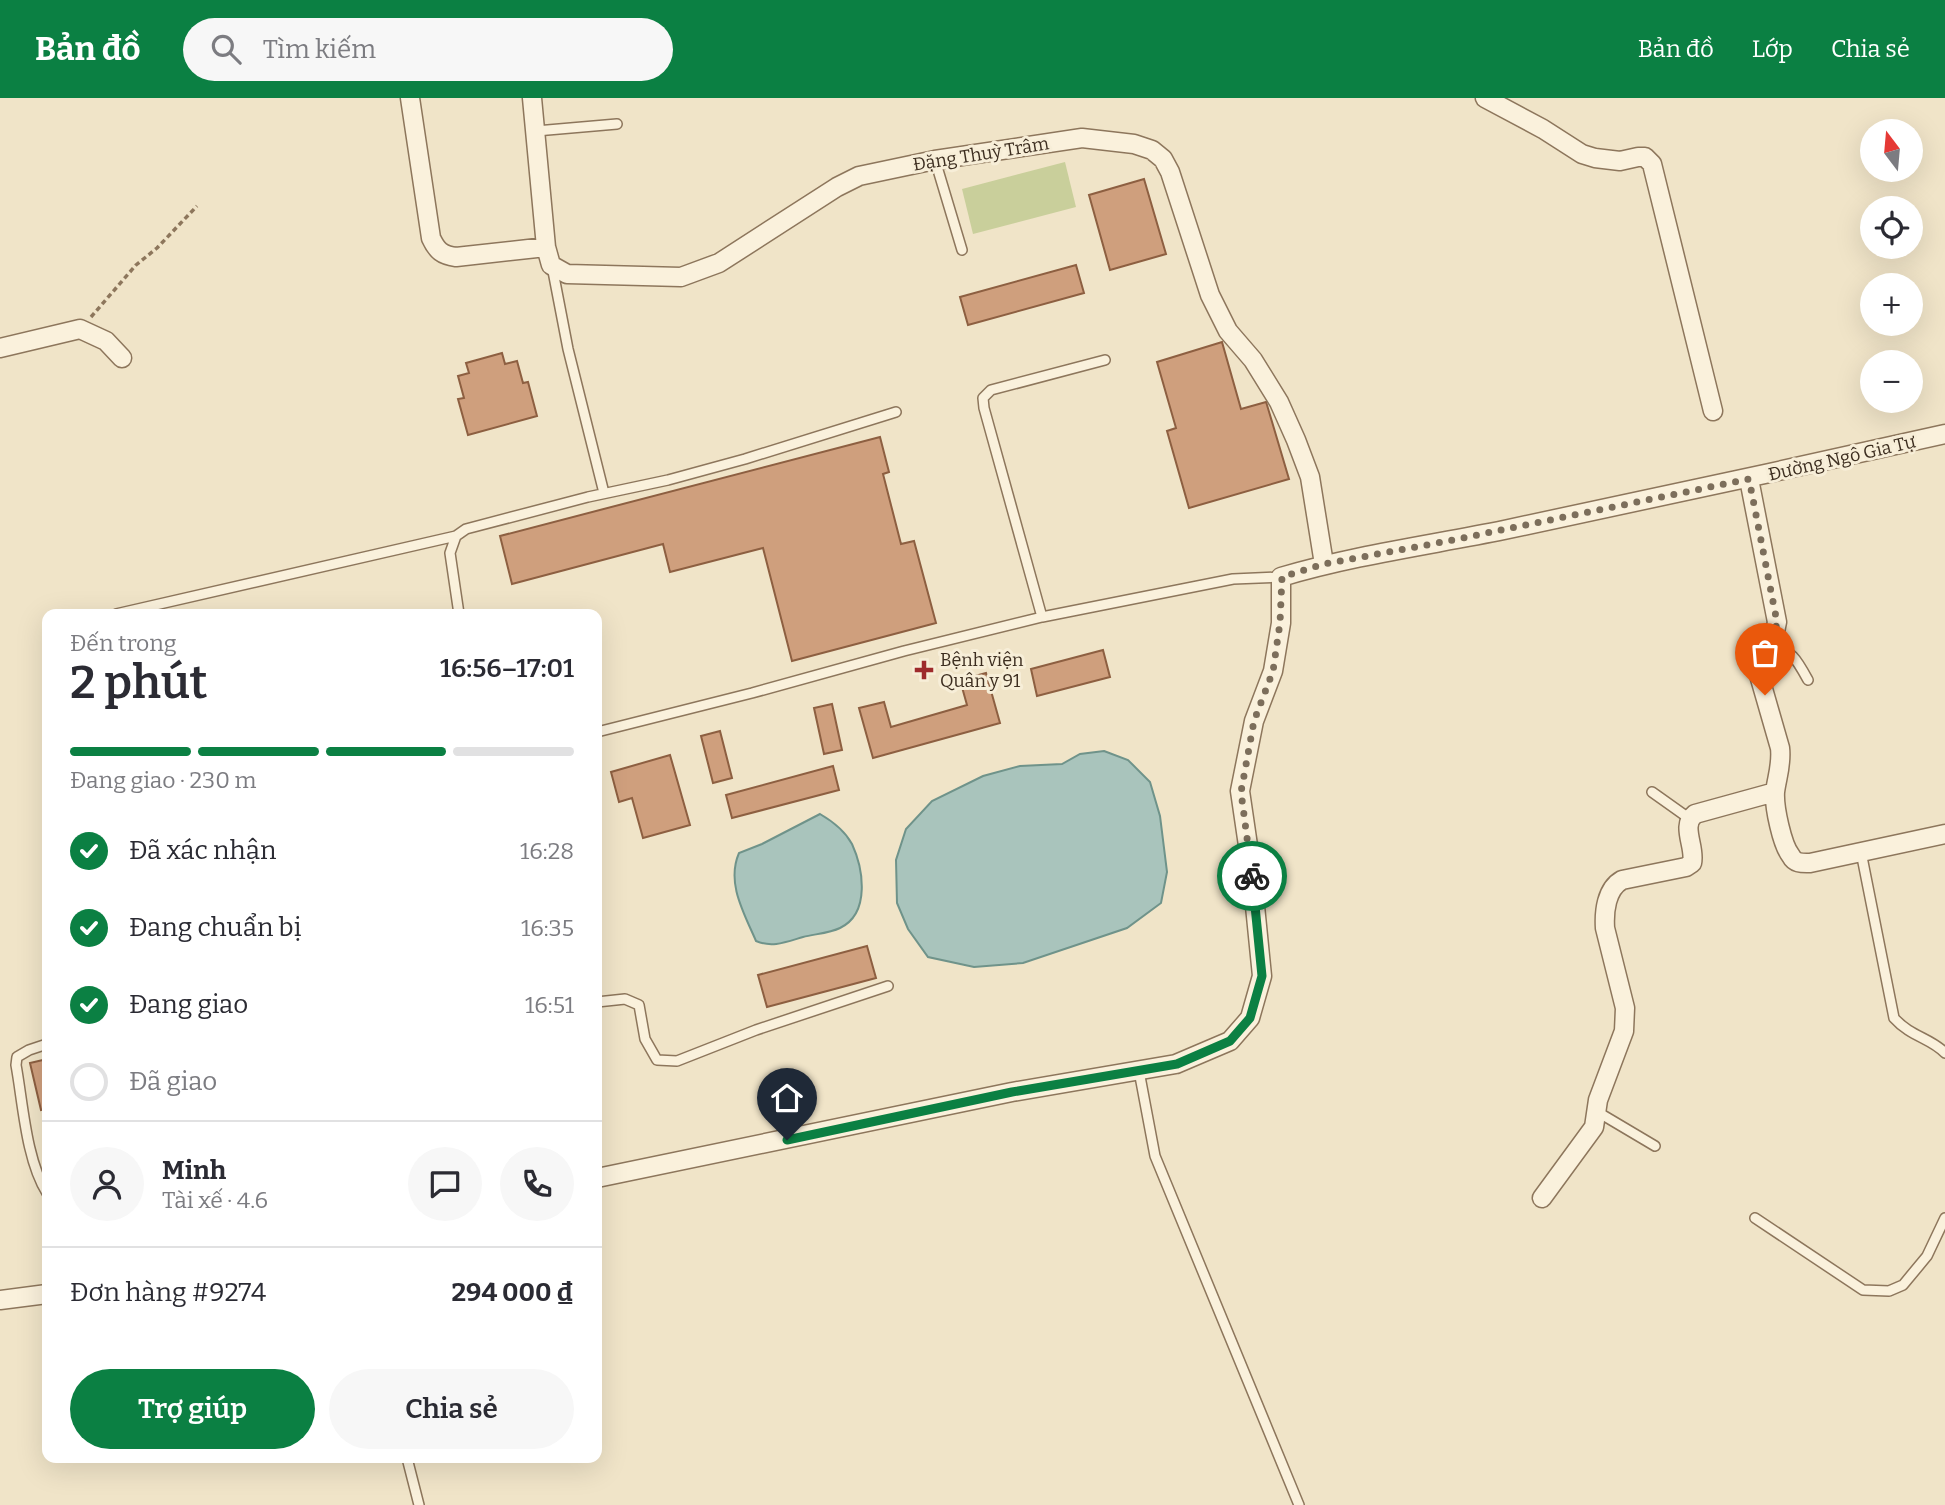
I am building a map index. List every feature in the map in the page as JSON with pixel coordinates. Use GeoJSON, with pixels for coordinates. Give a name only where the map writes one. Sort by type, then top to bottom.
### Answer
{"type":"FeatureCollection","features":[{"type":"Feature","properties":{"kind":"street"},"geometry":{"type":"LineString","coordinates":[[410,98],[431,238],[436,249],[445,256],[456,257],[549,256],[532,98]]}},
{"type":"Feature","properties":{"kind":"street"},"geometry":{"type":"LineString","coordinates":[[1485,98],[1543,129],[1581,154],[1620,161],[1638,157],[1645,158],[1652,164],[1713,411]]}},
{"type":"Feature","properties":{"kind":"street","name":"Đặng Thuỳ Trâm"},"geometry":{"type":"LineString","coordinates":[[549,256],[567,274],[681,277],[719,263],[859,176],[935,160],[1082,138],[1134,144],[1152,150],[1163,159],[1170,172],[1210,295],[1228,331],[1253,360],[1279,402],[1296,440],[1310,477],[1324,564]]}},
{"type":"Feature","properties":{"kind":"street"},"geometry":{"type":"LineString","coordinates":[[0,348],[80,329],[106,341],[122,358]]}},
{"type":"Feature","properties":{"kind":"street","name":"Đường Ngô Gia Tự"},"geometry":{"type":"LineString","coordinates":[[1282,577],[1324,564],[1749,479],[1945,434]]}},
{"type":"Feature","properties":{"kind":"street"},"geometry":{"type":"LineString","coordinates":[[1749,479],[1777,622],[1776,633],[1759,658],[1757,668],[1780,748],[1782,760],[1775,792],[1778,819],[1790,856],[1798,863],[1810,863],[1945,834]]}},
{"type":"Feature","properties":{"kind":"street"},"geometry":{"type":"LineString","coordinates":[[602,1177],[1012,1092],[1177,1064],[1230,1041],[1250,1018],[1262,976],[1241,792],[1254,721],[1273,671],[1280,623],[1282,577]]}},
{"type":"Feature","properties":{"kind":"street"},"geometry":{"type":"LineString","coordinates":[[1542,1198],[1594,1127],[1598,1100],[1624,1031],[1626,1019],[1604,917],[1614,884],[1686,867],[1692,863],[1694,856],[1688,826],[1695,814],[1775,792]]}},
{"type":"Feature","properties":{"kind":"street"},"geometry":{"type":"LineString","coordinates":[[0,1300],[42,1295]]}},
{"type":"Feature","properties":{"kind":"lane"},"geometry":{"type":"LineString","coordinates":[[536,131],[617,124]]}},
{"type":"Feature","properties":{"kind":"lane"},"geometry":{"type":"LineString","coordinates":[[935,160],[962,250]]}},
{"type":"Feature","properties":{"kind":"lane"},"geometry":{"type":"LineString","coordinates":[[549,256],[568,349],[604,493]]}},
{"type":"Feature","properties":{"kind":"lane"},"geometry":{"type":"LineString","coordinates":[[1042,617],[983,398],[991,390],[1105,360]]}},
{"type":"Feature","properties":{"kind":"lane"},"geometry":{"type":"LineString","coordinates":[[139,609],[456,536],[466,528],[604,493],[668,480],[896,412]]}},
{"type":"Feature","properties":{"kind":"lane"},"geometry":{"type":"LineString","coordinates":[[456,536],[450,553],[458,609]]}},
{"type":"Feature","properties":{"kind":"lane"},"geometry":{"type":"LineString","coordinates":[[602,731],[752,693],[904,650],[1042,617],[1233,579],[1282,577]]}},
{"type":"Feature","properties":{"kind":"lane"},"geometry":{"type":"LineString","coordinates":[[1769,643],[1786,649],[1796,658],[1808,680]]}},
{"type":"Feature","properties":{"kind":"lane"},"geometry":{"type":"LineString","coordinates":[[1653,792],[1690,819]]}},
{"type":"Feature","properties":{"kind":"lane"},"geometry":{"type":"LineString","coordinates":[[1861,852],[1894,1018],[1905,1030],[1945,1053]]}},
{"type":"Feature","properties":{"kind":"lane"},"geometry":{"type":"LineString","coordinates":[[602,1001],[625,999],[639,1005],[645,1039],[657,1060],[677,1061],[755,1030],[888,986]]}},
{"type":"Feature","properties":{"kind":"lane"},"geometry":{"type":"LineString","coordinates":[[42,1046],[17,1057],[16,1065],[32,1153],[42,1180]]}},
{"type":"Feature","properties":{"kind":"lane"},"geometry":{"type":"LineString","coordinates":[[1139,1070],[1156,1156],[1300,1505]]}},
{"type":"Feature","properties":{"kind":"lane"},"geometry":{"type":"LineString","coordinates":[[1596,1111],[1655,1146]]}},
{"type":"Feature","properties":{"kind":"lane"},"geometry":{"type":"LineString","coordinates":[[1755,1218],[1863,1290],[1889,1291],[1903,1285],[1927,1256],[1945,1218]]}},
{"type":"Feature","properties":{"kind":"lane"},"geometry":{"type":"LineString","coordinates":[[408,1463],[419,1505]]}},
{"type":"Feature","properties":{"kind":"path"},"geometry":{"type":"LineString","coordinates":[[80,329],[136,265],[157,248],[197,206]]}},
{"type":"Feature","properties":{"kind":"green space"},"geometry":{"type":"Polygon","coordinates":[[[1065,162],[1076,207],[973,234],[962,189],[1065,162]]]}},
{"type":"Feature","properties":{"kind":"water"},"geometry":{"type":"Polygon","coordinates":[[[1104,751],[1128,760],[1150,782],[1160,816],[1167,872],[1161,903],[1127,928],[1023,963],[974,967],[928,957],[908,929],[897,903],[896,860],[906,829],[932,801],[983,776],[1020,766],[1062,764],[1080,754],[1104,751]]]}},
{"type":"Feature","properties":{"kind":"water"},"geometry":{"type":"Polygon","coordinates":[[[820,814],[846,835],[856,854],[862,889],[856,912],[850,921],[832,931],[779,944],[756,941],[738,898],[734,875],[739,853],[820,814]]]}},
{"type":"Feature","properties":{"kind":"building"},"geometry":{"type":"Polygon","coordinates":[[[1144,179],[1166,254],[1110,270],[1089,195],[1144,179]]]}},
{"type":"Feature","properties":{"kind":"building"},"geometry":{"type":"Polygon","coordinates":[[[1076,265],[1084,293],[968,325],[960,297],[1076,265]]]}},
{"type":"Feature","properties":{"kind":"building"},"geometry":{"type":"Polygon","coordinates":[[[1222,342],[1241,409],[1266,402],[1289,479],[1189,508],[1167,431],[1176,428],[1157,362],[1222,342]]]}},
{"type":"Feature","properties":{"kind":"building"},"geometry":{"type":"Polygon","coordinates":[[[502,353],[505,364],[517,361],[523,383],[528,382],[537,416],[468,435],[458,399],[464,398],[458,376],[469,373],[466,363],[502,353]]]}},
{"type":"Feature","properties":{"kind":"building"},"geometry":{"type":"Polygon","coordinates":[[[880,437],[889,472],[883,474],[901,544],[914,541],[936,623],[792,661],[763,548],[670,572],[663,544],[512,584],[500,536],[880,437]]]}},
{"type":"Feature","properties":{"kind":"building"},"geometry":{"type":"Polygon","coordinates":[[[1103,650],[1110,677],[1037,696],[1031,669],[1103,650]]]}},
{"type":"Feature","properties":{"kind":"building"},"geometry":{"type":"Polygon","coordinates":[[[986,673],[1000,723],[873,758],[859,708],[884,702],[891,727],[967,705],[960,680],[986,673]]]}},
{"type":"Feature","properties":{"kind":"building"},"geometry":{"type":"Polygon","coordinates":[[[832,704],[842,750],[824,754],[814,708],[832,704]]]}},
{"type":"Feature","properties":{"kind":"building"},"geometry":{"type":"Polygon","coordinates":[[[720,731],[732,778],[713,783],[701,736],[720,731]]]}},
{"type":"Feature","properties":{"kind":"building"},"geometry":{"type":"Polygon","coordinates":[[[670,755],[690,825],[643,838],[632,798],[619,802],[611,772],[670,755]]]}},
{"type":"Feature","properties":{"kind":"building"},"geometry":{"type":"Polygon","coordinates":[[[833,766],[839,790],[732,818],[726,795],[833,766]]]}},
{"type":"Feature","properties":{"kind":"building"},"geometry":{"type":"Polygon","coordinates":[[[867,946],[876,978],[767,1007],[758,975],[867,946]]]}},
{"type":"Feature","properties":{"kind":"building"},"geometry":{"type":"Polygon","coordinates":[[[42,1060],[42,1110],[41,1110],[30,1063],[42,1060]]]}},
{"type":"Feature","properties":{"kind":"way so far"},"geometry":{"type":"LineString","coordinates":[[1252,876],[1241,792],[1254,721],[1273,671],[1280,623],[1282,577],[1324,564],[1749,479],[1777,622],[1776,633],[1759,658],[1757,668],[1765,695]]}},
{"type":"Feature","properties":{"kind":"place","name":"Bệnh viện Quân y 91"},"geometry":{"type":"Point","coordinates":[924,670]}},
{"type":"Feature","properties":{"kind":"route"},"geometry":{"type":"LineString","coordinates":[[787,1140],[1012,1092],[1177,1064],[1230,1041],[1250,1018],[1262,976],[1252,876]]}}]}
